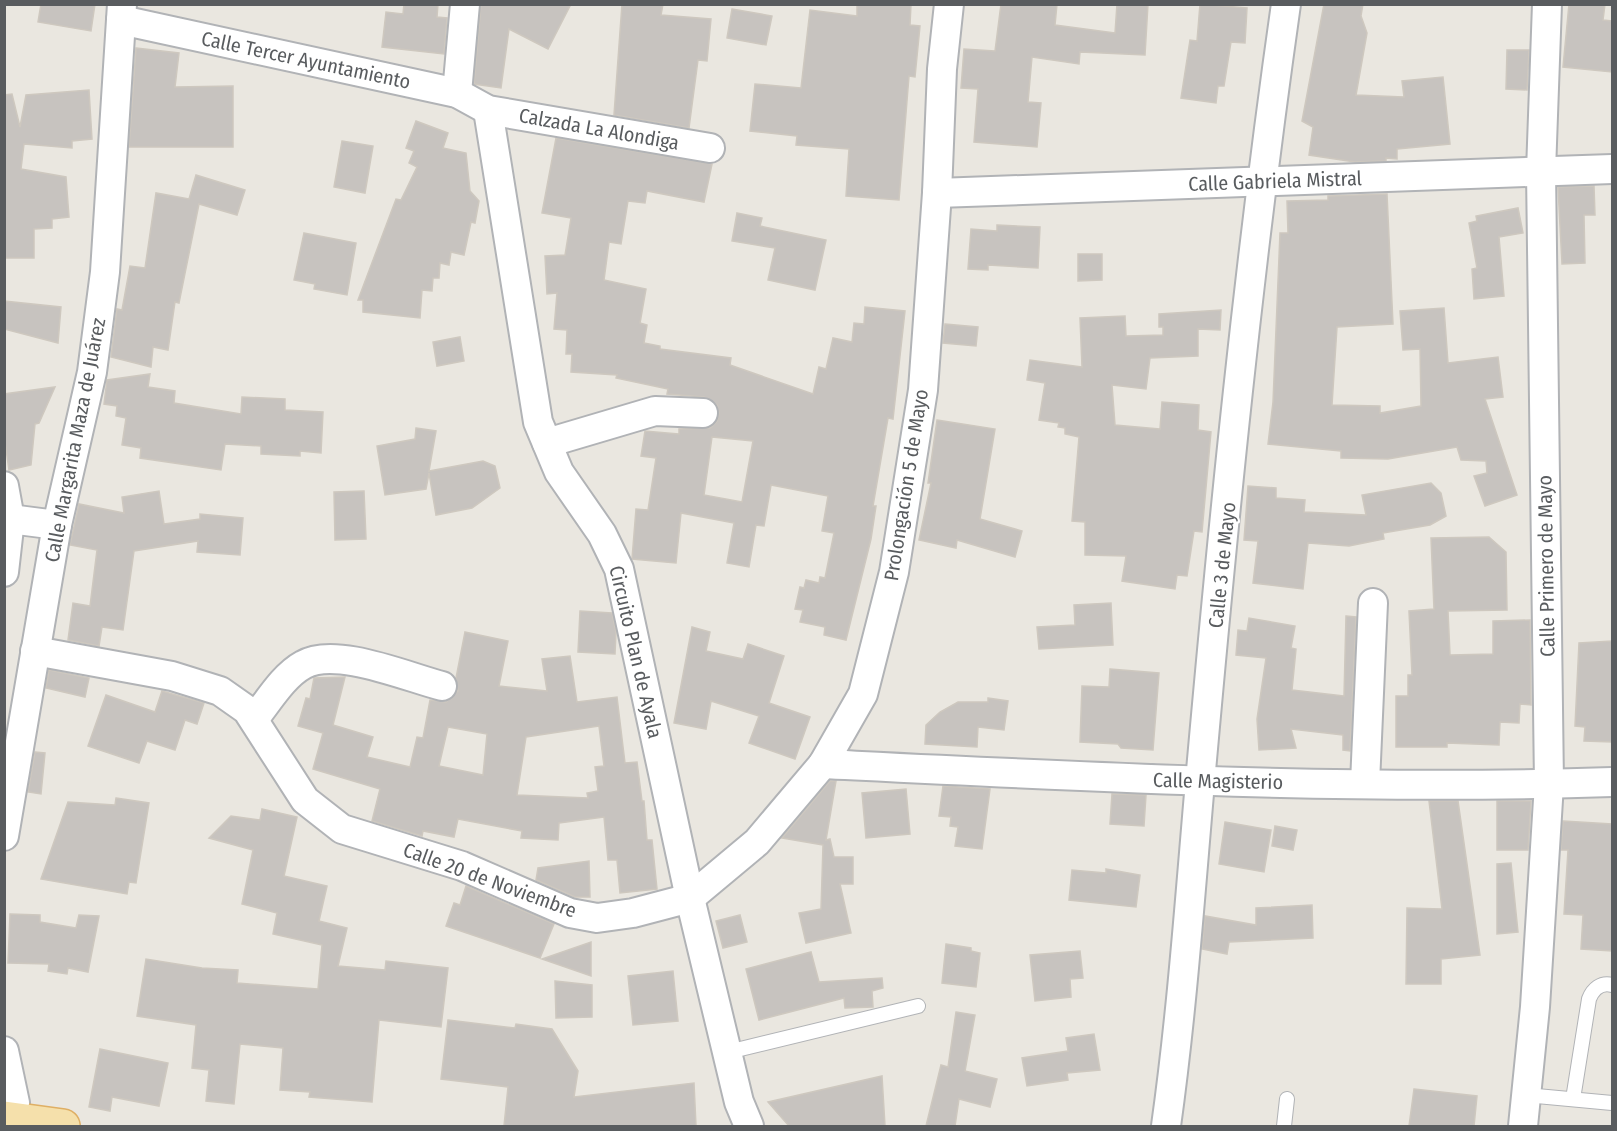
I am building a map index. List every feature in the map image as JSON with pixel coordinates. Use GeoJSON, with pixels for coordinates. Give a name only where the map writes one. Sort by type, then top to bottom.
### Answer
{"type":"FeatureCollection","features":[{"type":"Feature","properties":{"kind":"main road"},"geometry":{"type":"LineString","coordinates":[[10,1110],[63,1126]]}},
{"type":"Feature","properties":{"kind":"street"},"geometry":{"type":"LineString","coordinates":[[457,93],[465,4]]}},
{"type":"Feature","properties":{"kind":"street","name":"Prolongación 5 de Mayo"},"geometry":{"type":"LineString","coordinates":[[690,898],[757,842],[823,764],[863,694],[894,572],[923,390],[937,193],[942,69],[949,4]]}},
{"type":"Feature","properties":{"kind":"street","name":"Calle 3 de Mayo"},"geometry":{"type":"LineString","coordinates":[[1167,1126],[1188,940],[1200,782],[1261,181],[1286,4]]}},
{"type":"Feature","properties":{"kind":"street","name":"Calle Primero de Mayo"},"geometry":{"type":"LineString","coordinates":[[1523,1126],[1535,1007],[1549,784],[1541,171],[1547,4]]}},
{"type":"Feature","properties":{"kind":"street","name":"Calle Tercer Ayuntamiento"},"geometry":{"type":"LineString","coordinates":[[121,12],[457,93],[488,110]]}},
{"type":"Feature","properties":{"kind":"street","name":"Calle Margarita Maza de Juárez"},"geometry":{"type":"LineString","coordinates":[[4,836],[57,525],[92,372],[105,272],[121,12]]}},
{"type":"Feature","properties":{"kind":"street","name":"Calzada La Alondiga"},"geometry":{"type":"LineString","coordinates":[[488,110],[710,148]]}},
{"type":"Feature","properties":{"kind":"street","name":"Circuito Plan de Ayala"},"geometry":{"type":"LineString","coordinates":[[488,110],[538,422],[559,472],[602,534],[619,569],[690,898],[742,1118]]}},
{"type":"Feature","properties":{"kind":"street","name":"Calle Gabriela Mistral"},"geometry":{"type":"LineString","coordinates":[[937,193],[1612,169]]}},
{"type":"Feature","properties":{"kind":"street"},"geometry":{"type":"LineString","coordinates":[[547,443],[655,411],[703,413]]}},
{"type":"Feature","properties":{"kind":"street"},"geometry":{"type":"LineString","coordinates":[[4,486],[10,519],[4,572]]}},
{"type":"Feature","properties":{"kind":"street"},"geometry":{"type":"LineString","coordinates":[[10,519],[57,525]]}},
{"type":"Feature","properties":{"kind":"street"},"geometry":{"type":"LineString","coordinates":[[1365,783],[1373,603]]}},
{"type":"Feature","properties":{"kind":"street","name":"Calle 20 de Noviembre"},"geometry":{"type":"LineString","coordinates":[[35,651],[172,676],[220,691],[247,710],[305,800],[342,829],[462,866],[570,913],[597,918],[633,913],[690,898]]}},
{"type":"Feature","properties":{"kind":"street"},"geometry":{"type":"LineString","coordinates":[[254,720],[288,678],[303,665],[320,659],[340,658],[442,686]]}},
{"type":"Feature","properties":{"kind":"street","name":"Calle Magisterio"},"geometry":{"type":"LineString","coordinates":[[823,764],[1200,782],[1549,784],[1612,782]]}},
{"type":"Feature","properties":{"kind":"street"},"geometry":{"type":"LineString","coordinates":[[4,1052],[10,1110]]}},
{"type":"Feature","properties":{"kind":"lane"},"geometry":{"type":"LineString","coordinates":[[1573,1099],[1589,999],[1593,991],[1600,986],[1612,985]]}},
{"type":"Feature","properties":{"kind":"lane"},"geometry":{"type":"LineString","coordinates":[[728,1052],[918,1006]]}},
{"type":"Feature","properties":{"kind":"lane"},"geometry":{"type":"LineString","coordinates":[[1526,1095],[1612,1103]]}},
{"type":"Feature","properties":{"kind":"lane"},"geometry":{"type":"LineString","coordinates":[[1284,1126],[1287,1099]]}},
{"type":"Feature","properties":{"kind":"building"},"geometry":{"type":"Polygon","coordinates":[[[41,4],[95,4],[91,31],[38,22],[41,4]]]}},
{"type":"Feature","properties":{"kind":"building"},"geometry":{"type":"Polygon","coordinates":[[[404,4],[438,4],[437,17],[447,18],[444,54],[382,47],[386,12],[403,14],[404,4]]]}},
{"type":"Feature","properties":{"kind":"building"},"geometry":{"type":"Polygon","coordinates":[[[481,4],[571,4],[548,49],[509,29],[501,88],[474,84],[481,4]]]}},
{"type":"Feature","properties":{"kind":"building"},"geometry":{"type":"Polygon","coordinates":[[[622,4],[663,4],[661,15],[711,19],[707,61],[698,60],[689,128],[614,115],[622,4]]]}},
{"type":"Feature","properties":{"kind":"building"},"geometry":{"type":"Polygon","coordinates":[[[857,4],[911,4],[910,25],[920,26],[915,77],[909,76],[899,200],[846,196],[849,149],[796,145],[797,136],[750,131],[755,84],[801,88],[810,10],[857,16],[857,4]]]}},
{"type":"Feature","properties":{"kind":"building"},"geometry":{"type":"Polygon","coordinates":[[[1001,4],[1057,4],[1055,25],[1115,33],[1117,4],[1148,4],[1145,55],[1080,52],[1079,64],[1032,57],[1028,102],[1041,103],[1037,147],[974,142],[978,89],[961,88],[964,49],[995,51],[1001,4]]]}},
{"type":"Feature","properties":{"kind":"building"},"geometry":{"type":"Polygon","coordinates":[[[1200,4],[1247,8],[1245,43],[1231,42],[1224,86],[1218,86],[1216,103],[1181,98],[1190,40],[1197,41],[1200,4]]]}},
{"type":"Feature","properties":{"kind":"building"},"geometry":{"type":"Polygon","coordinates":[[[1324,4],[1363,4],[1361,16],[1367,33],[1356,95],[1404,97],[1402,81],[1443,77],[1450,144],[1397,149],[1397,159],[1386,158],[1386,161],[1355,162],[1309,155],[1313,127],[1302,121],[1324,4]]]}},
{"type":"Feature","properties":{"kind":"building"},"geometry":{"type":"Polygon","coordinates":[[[1569,4],[1605,4],[1603,20],[1612,21],[1612,72],[1563,67],[1569,4]]]}},
{"type":"Feature","properties":{"kind":"building"},"geometry":{"type":"Polygon","coordinates":[[[732,9],[772,16],[766,45],[727,38],[732,9]]]}},
{"type":"Feature","properties":{"kind":"building"},"geometry":{"type":"Polygon","coordinates":[[[136,48],[179,53],[175,87],[233,86],[233,147],[129,147],[136,48]]]}},
{"type":"Feature","properties":{"kind":"building"},"geometry":{"type":"Polygon","coordinates":[[[1507,50],[1529,50],[1527,90],[1506,89],[1507,50]]]}},
{"type":"Feature","properties":{"kind":"building"},"geometry":{"type":"Polygon","coordinates":[[[89,90],[92,139],[72,141],[72,148],[24,144],[21,169],[66,177],[69,217],[52,219],[52,228],[34,229],[34,258],[4,258],[4,95],[12,94],[20,127],[26,95],[89,90]]]}},
{"type":"Feature","properties":{"kind":"building"},"geometry":{"type":"Polygon","coordinates":[[[416,121],[448,133],[443,148],[466,153],[470,191],[479,201],[475,223],[471,222],[464,255],[451,252],[449,265],[440,263],[439,278],[433,278],[432,291],[422,290],[420,318],[363,312],[363,300],[358,300],[396,199],[401,200],[417,167],[409,163],[414,151],[406,148],[416,121]]]}},
{"type":"Feature","properties":{"kind":"building"},"geometry":{"type":"Polygon","coordinates":[[[556,138],[712,164],[704,202],[647,191],[645,203],[628,201],[621,244],[609,242],[604,280],[646,289],[640,323],[647,325],[644,343],[660,346],[660,349],[731,358],[730,365],[813,394],[819,367],[826,369],[833,338],[852,342],[854,323],[864,324],[865,307],[905,311],[893,419],[888,418],[873,506],[876,506],[871,539],[846,640],[824,635],[825,627],[800,622],[803,610],[795,609],[800,587],[804,588],[806,580],[819,583],[820,577],[825,578],[834,533],[822,531],[828,496],[771,485],[764,526],[756,525],[749,567],[727,563],[734,523],[681,513],[676,563],[632,559],[636,509],[648,510],[656,458],[641,456],[645,431],[679,434],[679,429],[710,428],[717,421],[719,413],[717,405],[704,397],[667,394],[668,389],[616,378],[617,375],[571,372],[572,354],[566,354],[567,330],[554,329],[557,293],[547,294],[545,256],[565,255],[571,218],[542,213],[556,138]],[[712,437],[704,495],[742,502],[753,441],[712,437]]]}},
{"type":"Feature","properties":{"kind":"building"},"geometry":{"type":"Polygon","coordinates":[[[342,141],[373,146],[365,193],[334,187],[342,141]]]}},
{"type":"Feature","properties":{"kind":"building"},"geometry":{"type":"Polygon","coordinates":[[[196,175],[245,190],[237,215],[199,204],[179,303],[175,302],[168,350],[153,347],[151,367],[111,357],[117,309],[122,310],[130,266],[145,268],[156,193],[189,199],[196,175]]]}},
{"type":"Feature","properties":{"kind":"building"},"geometry":{"type":"Polygon","coordinates":[[[1594,186],[1595,215],[1584,215],[1585,263],[1562,264],[1558,187],[1594,186]]]}},
{"type":"Feature","properties":{"kind":"building"},"geometry":{"type":"Polygon","coordinates":[[[1387,194],[1393,324],[1337,327],[1332,405],[1380,406],[1380,413],[1421,406],[1420,349],[1403,350],[1400,311],[1444,308],[1448,363],[1498,357],[1503,397],[1485,399],[1517,495],[1485,506],[1474,476],[1487,473],[1486,461],[1461,460],[1457,447],[1388,459],[1341,458],[1341,451],[1268,444],[1273,402],[1280,233],[1288,233],[1287,201],[1328,200],[1328,196],[1387,194]]]}},
{"type":"Feature","properties":{"kind":"building"},"geometry":{"type":"Polygon","coordinates":[[[1518,208],[1523,233],[1499,237],[1504,296],[1474,299],[1472,269],[1477,268],[1469,223],[1477,221],[1476,216],[1518,208]]]}},
{"type":"Feature","properties":{"kind":"building"},"geometry":{"type":"Polygon","coordinates":[[[737,213],[762,218],[760,226],[826,240],[815,290],[768,280],[775,248],[732,241],[737,213]]]}},
{"type":"Feature","properties":{"kind":"building"},"geometry":{"type":"Polygon","coordinates":[[[997,225],[1040,227],[1038,268],[988,265],[988,270],[968,269],[971,229],[997,231],[997,225]]]}},
{"type":"Feature","properties":{"kind":"building"},"geometry":{"type":"Polygon","coordinates":[[[304,233],[356,243],[347,295],[314,289],[315,284],[294,280],[304,233]]]}},
{"type":"Feature","properties":{"kind":"building"},"geometry":{"type":"Polygon","coordinates":[[[1078,254],[1102,254],[1102,280],[1078,281],[1078,254]]]}},
{"type":"Feature","properties":{"kind":"building"},"geometry":{"type":"Polygon","coordinates":[[[4,301],[61,307],[58,343],[4,329],[4,301]]]}},
{"type":"Feature","properties":{"kind":"building"},"geometry":{"type":"Polygon","coordinates":[[[1221,310],[1220,330],[1198,329],[1198,356],[1150,358],[1146,389],[1112,385],[1115,425],[1160,429],[1162,402],[1199,405],[1198,430],[1211,432],[1202,532],[1194,531],[1187,576],[1177,575],[1175,589],[1122,581],[1126,556],[1085,555],[1085,522],[1072,521],[1079,437],[1065,434],[1065,428],[1058,427],[1059,423],[1039,420],[1045,383],[1027,380],[1030,360],[1082,367],[1080,318],[1125,316],[1126,336],[1163,335],[1163,327],[1159,327],[1159,314],[1221,310]]]}},
{"type":"Feature","properties":{"kind":"building"},"geometry":{"type":"Polygon","coordinates":[[[945,324],[978,327],[976,346],[943,343],[945,324]]]}},
{"type":"Feature","properties":{"kind":"building"},"geometry":{"type":"Polygon","coordinates":[[[460,337],[464,361],[437,366],[433,342],[460,337]]]}},
{"type":"Feature","properties":{"kind":"building"},"geometry":{"type":"Polygon","coordinates":[[[150,374],[148,387],[175,391],[174,403],[241,414],[242,397],[285,399],[285,410],[323,412],[321,453],[300,451],[300,456],[261,454],[261,446],[225,444],[221,470],[140,458],[141,448],[122,445],[126,418],[116,416],[117,406],[104,404],[107,380],[150,374]]]}},
{"type":"Feature","properties":{"kind":"building"},"geometry":{"type":"Polygon","coordinates":[[[55,387],[39,423],[35,424],[31,465],[9,470],[4,435],[4,394],[55,387]]]}},
{"type":"Feature","properties":{"kind":"building"},"geometry":{"type":"Polygon","coordinates":[[[937,420],[995,429],[980,519],[1022,531],[1015,557],[957,540],[956,548],[919,540],[931,483],[928,483],[937,420]]]}},
{"type":"Feature","properties":{"kind":"building"},"geometry":{"type":"Polygon","coordinates":[[[416,428],[436,431],[429,471],[483,461],[495,466],[500,488],[472,508],[436,515],[429,473],[426,489],[385,495],[377,446],[415,439],[416,428]]]}},
{"type":"Feature","properties":{"kind":"building"},"geometry":{"type":"Polygon","coordinates":[[[1431,483],[1441,493],[1446,516],[1430,525],[1383,533],[1384,539],[1349,546],[1308,543],[1303,589],[1253,583],[1258,541],[1244,540],[1248,486],[1276,488],[1276,498],[1305,500],[1304,512],[1366,515],[1362,495],[1431,483]]]}},
{"type":"Feature","properties":{"kind":"building"},"geometry":{"type":"Polygon","coordinates":[[[159,491],[164,524],[200,519],[200,514],[243,518],[240,555],[197,552],[198,541],[134,551],[123,630],[102,627],[99,646],[68,640],[73,603],[90,606],[97,550],[70,545],[79,504],[124,513],[122,497],[159,491]]]}},
{"type":"Feature","properties":{"kind":"building"},"geometry":{"type":"Polygon","coordinates":[[[364,491],[366,539],[335,540],[334,492],[364,491]]]}},
{"type":"Feature","properties":{"kind":"building"},"geometry":{"type":"Polygon","coordinates":[[[1489,537],[1506,552],[1507,610],[1448,611],[1450,655],[1493,654],[1493,621],[1530,620],[1531,705],[1520,704],[1519,723],[1500,722],[1499,745],[1447,743],[1447,747],[1396,747],[1396,696],[1408,696],[1408,675],[1412,675],[1409,611],[1434,609],[1431,538],[1489,537]]]}},
{"type":"Feature","properties":{"kind":"building"},"geometry":{"type":"Polygon","coordinates":[[[1111,603],[1113,645],[1039,649],[1037,627],[1075,625],[1074,605],[1111,603]]]}},
{"type":"Feature","properties":{"kind":"building"},"geometry":{"type":"Polygon","coordinates":[[[580,611],[612,613],[616,632],[615,654],[578,652],[580,611]]]}},
{"type":"Feature","properties":{"kind":"building"},"geometry":{"type":"Polygon","coordinates":[[[1346,616],[1356,617],[1350,751],[1343,750],[1343,735],[1291,729],[1296,748],[1259,750],[1257,719],[1266,658],[1236,655],[1238,630],[1247,631],[1249,618],[1295,626],[1291,648],[1296,649],[1292,690],[1344,696],[1346,616]]]}},
{"type":"Feature","properties":{"kind":"building"},"geometry":{"type":"Polygon","coordinates":[[[692,627],[710,632],[706,651],[743,659],[748,644],[784,656],[769,703],[810,717],[795,759],[749,743],[759,716],[711,701],[706,729],[674,723],[692,627]]]}},
{"type":"Feature","properties":{"kind":"building"},"geometry":{"type":"Polygon","coordinates":[[[465,632],[508,641],[499,686],[547,691],[542,659],[570,656],[577,702],[617,697],[625,763],[637,762],[642,801],[644,801],[647,840],[652,840],[657,889],[620,893],[617,860],[608,860],[604,817],[559,823],[558,840],[521,838],[522,831],[458,819],[454,837],[423,831],[422,836],[372,821],[380,789],[313,769],[323,733],[298,726],[306,698],[310,699],[314,678],[345,677],[333,725],[373,737],[367,757],[410,767],[417,737],[423,738],[430,700],[446,702],[458,691],[456,678],[465,632]],[[599,726],[526,737],[517,795],[588,798],[587,793],[598,791],[595,767],[604,766],[599,726]],[[448,727],[439,766],[483,775],[487,734],[448,727]]]}},
{"type":"Feature","properties":{"kind":"building"},"geometry":{"type":"Polygon","coordinates":[[[1612,641],[1612,742],[1584,741],[1585,727],[1575,726],[1579,643],[1612,641]]]}},
{"type":"Feature","properties":{"kind":"building"},"geometry":{"type":"Polygon","coordinates":[[[1110,669],[1159,673],[1153,750],[1121,748],[1118,744],[1080,742],[1082,686],[1109,687],[1110,669]]]}},
{"type":"Feature","properties":{"kind":"building"},"geometry":{"type":"Polygon","coordinates":[[[49,670],[89,678],[85,697],[46,688],[49,670]]]}},
{"type":"Feature","properties":{"kind":"building"},"geometry":{"type":"Polygon","coordinates":[[[162,691],[204,703],[197,724],[185,720],[175,750],[147,741],[139,763],[88,746],[106,695],[155,712],[162,691]]]}},
{"type":"Feature","properties":{"kind":"building"},"geometry":{"type":"Polygon","coordinates":[[[988,698],[1008,701],[1004,730],[978,727],[977,747],[925,744],[926,725],[940,712],[958,702],[988,702],[988,698]]]}},
{"type":"Feature","properties":{"kind":"building"},"geometry":{"type":"Polygon","coordinates":[[[35,752],[45,753],[41,794],[28,792],[35,752]]]}},
{"type":"Feature","properties":{"kind":"building"},"geometry":{"type":"Polygon","coordinates":[[[830,781],[836,781],[826,840],[830,839],[834,857],[853,857],[853,884],[840,884],[851,933],[806,943],[799,913],[821,909],[823,845],[782,838],[830,781]]]}},
{"type":"Feature","properties":{"kind":"building"},"geometry":{"type":"Polygon","coordinates":[[[943,786],[990,789],[982,849],[955,846],[958,827],[950,826],[951,817],[939,816],[943,786]]]}},
{"type":"Feature","properties":{"kind":"building"},"geometry":{"type":"Polygon","coordinates":[[[906,789],[910,834],[866,838],[862,793],[906,789]]]}},
{"type":"Feature","properties":{"kind":"building"},"geometry":{"type":"Polygon","coordinates":[[[1112,794],[1146,795],[1144,826],[1110,824],[1112,794]]]}},
{"type":"Feature","properties":{"kind":"building"},"geometry":{"type":"Polygon","coordinates":[[[116,798],[149,803],[136,883],[129,882],[127,894],[41,879],[68,802],[115,805],[116,798]]]}},
{"type":"Feature","properties":{"kind":"building"},"geometry":{"type":"Polygon","coordinates":[[[1429,801],[1458,801],[1480,955],[1441,959],[1441,984],[1406,984],[1407,908],[1442,909],[1429,801]]]}},
{"type":"Feature","properties":{"kind":"building"},"geometry":{"type":"Polygon","coordinates":[[[1497,801],[1531,801],[1528,850],[1497,850],[1497,801]]]}},
{"type":"Feature","properties":{"kind":"building"},"geometry":{"type":"Polygon","coordinates":[[[262,809],[297,817],[284,876],[327,886],[319,921],[347,928],[338,966],[385,970],[386,961],[448,968],[441,1027],[379,1020],[372,1102],[309,1097],[310,1092],[280,1090],[283,1048],[240,1044],[234,1104],[206,1101],[209,1070],[192,1068],[196,1025],[137,1016],[146,959],[202,968],[238,970],[237,983],[318,989],[322,945],[273,934],[277,913],[242,904],[253,850],[209,838],[231,816],[260,820],[262,809]]]}},
{"type":"Feature","properties":{"kind":"building"},"geometry":{"type":"Polygon","coordinates":[[[1563,821],[1612,824],[1612,951],[1581,949],[1583,915],[1564,914],[1568,850],[1561,850],[1563,821]]]}},
{"type":"Feature","properties":{"kind":"building"},"geometry":{"type":"Polygon","coordinates":[[[1225,822],[1271,830],[1264,872],[1219,864],[1225,822]]]}},
{"type":"Feature","properties":{"kind":"building"},"geometry":{"type":"Polygon","coordinates":[[[1275,826],[1297,830],[1293,850],[1272,846],[1275,826]]]}},
{"type":"Feature","properties":{"kind":"building"},"geometry":{"type":"Polygon","coordinates":[[[589,861],[590,897],[575,897],[536,880],[538,868],[589,861]]]}},
{"type":"Feature","properties":{"kind":"building"},"geometry":{"type":"Polygon","coordinates":[[[1511,863],[1518,932],[1497,934],[1497,864],[1511,863]]]}},
{"type":"Feature","properties":{"kind":"building"},"geometry":{"type":"Polygon","coordinates":[[[1106,869],[1140,875],[1136,907],[1069,900],[1072,870],[1106,873],[1106,869]]]}},
{"type":"Feature","properties":{"kind":"building"},"geometry":{"type":"Polygon","coordinates":[[[466,886],[554,924],[540,958],[446,926],[454,903],[460,905],[466,886]]]}},
{"type":"Feature","properties":{"kind":"building"},"geometry":{"type":"Polygon","coordinates":[[[1312,905],[1313,938],[1229,942],[1227,954],[1202,949],[1205,916],[1256,925],[1256,908],[1312,905]]]}},
{"type":"Feature","properties":{"kind":"building"},"geometry":{"type":"Polygon","coordinates":[[[10,914],[40,915],[40,922],[76,928],[79,915],[99,916],[88,972],[68,968],[67,974],[48,971],[49,964],[8,963],[10,914]]]}},
{"type":"Feature","properties":{"kind":"building"},"geometry":{"type":"Polygon","coordinates":[[[740,915],[747,942],[723,948],[716,921],[740,915]]]}},
{"type":"Feature","properties":{"kind":"building"},"geometry":{"type":"Polygon","coordinates":[[[591,942],[591,976],[542,959],[591,942]]]}},
{"type":"Feature","properties":{"kind":"building"},"geometry":{"type":"Polygon","coordinates":[[[946,944],[971,948],[971,951],[980,953],[976,987],[942,983],[946,944]]]}},
{"type":"Feature","properties":{"kind":"building"},"geometry":{"type":"Polygon","coordinates":[[[1080,951],[1083,978],[1070,979],[1071,997],[1035,1001],[1030,955],[1080,951]]]}},
{"type":"Feature","properties":{"kind":"building"},"geometry":{"type":"Polygon","coordinates":[[[811,952],[819,982],[882,978],[883,988],[872,991],[873,1007],[845,1008],[844,998],[759,1020],[746,969],[811,952]]]}},
{"type":"Feature","properties":{"kind":"building"},"geometry":{"type":"Polygon","coordinates":[[[673,971],[678,1021],[633,1025],[628,976],[673,971]]]}},
{"type":"Feature","properties":{"kind":"building"},"geometry":{"type":"Polygon","coordinates":[[[555,981],[592,985],[592,1017],[556,1018],[555,981]]]}},
{"type":"Feature","properties":{"kind":"building"},"geometry":{"type":"Polygon","coordinates":[[[956,1012],[975,1015],[965,1071],[997,1079],[990,1107],[959,1099],[955,1126],[926,1126],[941,1065],[948,1067],[956,1012]]]}},
{"type":"Feature","properties":{"kind":"building"},"geometry":{"type":"Polygon","coordinates":[[[448,1020],[515,1028],[516,1024],[552,1029],[578,1071],[574,1097],[694,1083],[696,1126],[504,1126],[508,1087],[441,1079],[448,1020]]]}},
{"type":"Feature","properties":{"kind":"building"},"geometry":{"type":"Polygon","coordinates":[[[1094,1034],[1100,1070],[1067,1073],[1068,1080],[1027,1086],[1022,1058],[1068,1051],[1066,1038],[1094,1034]]]}},
{"type":"Feature","properties":{"kind":"building"},"geometry":{"type":"Polygon","coordinates":[[[100,1049],[168,1063],[159,1106],[112,1097],[110,1111],[89,1107],[100,1049]]]}},
{"type":"Feature","properties":{"kind":"building"},"geometry":{"type":"Polygon","coordinates":[[[882,1076],[885,1126],[789,1126],[768,1102],[882,1076]]]}},
{"type":"Feature","properties":{"kind":"building"},"geometry":{"type":"Polygon","coordinates":[[[1414,1089],[1477,1096],[1474,1126],[1409,1126],[1414,1089]]]}}]}
